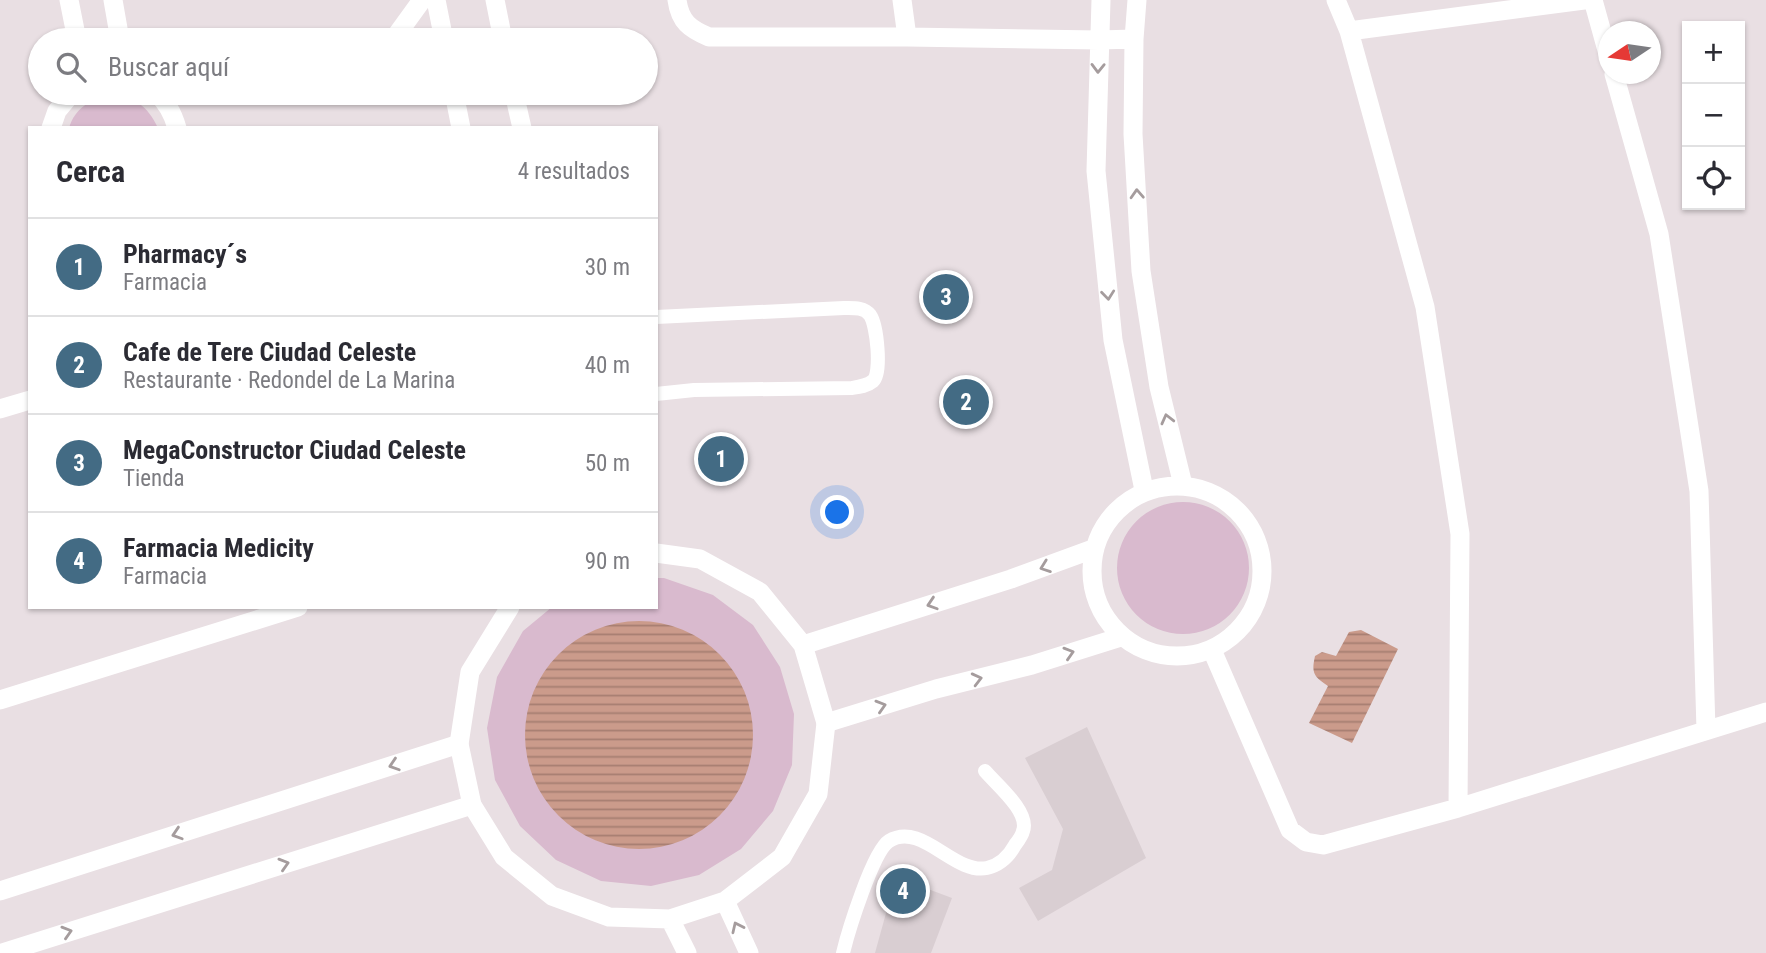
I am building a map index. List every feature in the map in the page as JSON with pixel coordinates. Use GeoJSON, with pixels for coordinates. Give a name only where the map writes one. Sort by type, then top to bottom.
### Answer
{"type":"FeatureCollection","features":[{"type":"Feature","properties":{"kind":"street"},"geometry":{"type":"LineString","coordinates":[[69,0],[75,28]]}},
{"type":"Feature","properties":{"kind":"street"},"geometry":{"type":"LineString","coordinates":[[113,0],[118,28]]}},
{"type":"Feature","properties":{"kind":"street"},"geometry":{"type":"LineString","coordinates":[[402,28],[422,0]]}},
{"type":"Feature","properties":{"kind":"street"},"geometry":{"type":"LineString","coordinates":[[436,0],[442,28]]}},
{"type":"Feature","properties":{"kind":"street"},"geometry":{"type":"LineString","coordinates":[[495,0],[501,28]]}},
{"type":"Feature","properties":{"kind":"street"},"geometry":{"type":"LineString","coordinates":[[677,0],[679,11],[690,29],[709,37],[1134,39]]}},
{"type":"Feature","properties":{"kind":"street"},"geometry":{"type":"LineString","coordinates":[[902,0],[907,37]]}},
{"type":"Feature","properties":{"kind":"street"},"geometry":{"type":"LineString","coordinates":[[1101,0],[1096,170],[1113,340],[1144,490]]}},
{"type":"Feature","properties":{"kind":"street"},"geometry":{"type":"LineString","coordinates":[[1137,0],[1133,134],[1141,271],[1159,387],[1183,485]]}},
{"type":"Feature","properties":{"kind":"street"},"geometry":{"type":"LineString","coordinates":[[1336,0],[1349,31],[1425,307],[1460,534],[1458,808]]}},
{"type":"Feature","properties":{"kind":"street"},"geometry":{"type":"LineString","coordinates":[[1349,31],[1584,0]]}},
{"type":"Feature","properties":{"kind":"street"},"geometry":{"type":"LineString","coordinates":[[1593,0],[1599,21]]}},
{"type":"Feature","properties":{"kind":"street"},"geometry":{"type":"LineString","coordinates":[[1617,84],[1659,234],[1699,491],[1706,730]]}},
{"type":"Feature","properties":{"kind":"street"},"geometry":{"type":"LineString","coordinates":[[52,126],[62,105]]}},
{"type":"Feature","properties":{"kind":"street"},"geometry":{"type":"LineString","coordinates":[[167,105],[176,126]]}},
{"type":"Feature","properties":{"kind":"street"},"geometry":{"type":"LineString","coordinates":[[456,105],[461,126]]}},
{"type":"Feature","properties":{"kind":"street"},"geometry":{"type":"LineString","coordinates":[[517,105],[522,126]]}},
{"type":"Feature","properties":{"kind":"street"},"geometry":{"type":"LineString","coordinates":[[0,409],[28,401]]}},
{"type":"Feature","properties":{"kind":"street"},"geometry":{"type":"LineString","coordinates":[[1183,485],[1214,493],[1240,513],[1257,540],[1263,572],[1256,604],[1239,632],[1212,650],[1181,658],[1149,653],[1121,637],[1100,612],[1091,581],[1093,549],[1112,513],[1144,490],[1183,485]]}},
{"type":"Feature","properties":{"kind":"street"},"geometry":{"type":"LineString","coordinates":[[803,645],[1012,579],[1093,549]]}},
{"type":"Feature","properties":{"kind":"street"},"geometry":{"type":"LineString","coordinates":[[509,609],[470,672],[459,744],[472,805],[504,857],[552,896],[609,917],[670,919],[725,901],[782,857],[818,794],[827,723],[803,645],[760,592],[700,559],[658,553]]}},
{"type":"Feature","properties":{"kind":"street"},"geometry":{"type":"LineString","coordinates":[[0,700],[292,609]]}},
{"type":"Feature","properties":{"kind":"street"},"geometry":{"type":"LineString","coordinates":[[827,723],[1121,637]]}},
{"type":"Feature","properties":{"kind":"street"},"geometry":{"type":"LineString","coordinates":[[1212,650],[1290,831],[1306,842],[1323,845],[1458,808],[1766,712]]}},
{"type":"Feature","properties":{"kind":"street"},"geometry":{"type":"LineString","coordinates":[[0,891],[459,744]]}},
{"type":"Feature","properties":{"kind":"street"},"geometry":{"type":"LineString","coordinates":[[2,953],[472,805]]}},
{"type":"Feature","properties":{"kind":"street"},"geometry":{"type":"LineString","coordinates":[[725,901],[749,953]]}},
{"type":"Feature","properties":{"kind":"street"},"geometry":{"type":"LineString","coordinates":[[670,919],[687,953]]}},
{"type":"Feature","properties":{"kind":"lane"},"geometry":{"type":"LineString","coordinates":[[658,317],[844,308],[864,310],[876,328],[878,373],[866,386],[852,388],[694,390],[658,394]]}},
{"type":"Feature","properties":{"kind":"lane"},"geometry":{"type":"LineString","coordinates":[[842,953],[875,862],[888,842],[901,836],[912,838],[968,867],[980,869],[1002,862],[1013,849],[1024,830],[1023,817],[1017,806],[985,771]]}},
{"type":"Feature","properties":{"kind":"shaded area"},"geometry":{"type":"Polygon","coordinates":[[[140,105],[157,126],[70,126],[75,115],[85,106],[140,105]]]}},
{"type":"Feature","properties":{"kind":"shaded area"},"geometry":{"type":"Polygon","coordinates":[[[1183,502],[1208,507],[1230,521],[1244,543],[1249,568],[1244,593],[1230,615],[1208,629],[1183,634],[1158,629],[1136,615],[1122,593],[1117,568],[1122,543],[1136,521],[1158,507],[1183,502]]]}},
{"type":"Feature","properties":{"kind":"shaded area"},"geometry":{"type":"Polygon","coordinates":[[[658,578],[713,595],[753,625],[780,667],[794,714],[792,765],[773,811],[741,849],[699,875],[651,886],[601,881],[556,860],[520,826],[495,780],[487,728],[497,677],[523,631],[550,609],[658,609],[658,578]]]}},
{"type":"Feature","properties":{"kind":"shaded area"},"geometry":{"type":"Polygon","coordinates":[[[650,621],[683,629],[720,654],[745,691],[753,735],[745,779],[720,816],[703,830],[672,845],[628,849],[606,845],[585,836],[551,808],[538,789],[529,768],[525,724],[529,702],[538,681],[566,647],[585,634],[606,625],[650,621]]]}},
{"type":"Feature","properties":{"kind":"shaded area"},"geometry":{"type":"Polygon","coordinates":[[[1361,630],[1398,649],[1352,743],[1309,723],[1328,686],[1317,677],[1313,667],[1315,656],[1322,652],[1336,656],[1349,632],[1361,630]]]}},
{"type":"Feature","properties":{"kind":"shaded area"},"geometry":{"type":"Polygon","coordinates":[[[1087,727],[1146,858],[1038,921],[1019,888],[1052,870],[1063,829],[1025,758],[1087,727]]]}},
{"type":"Feature","properties":{"kind":"shaded area"},"geometry":{"type":"Polygon","coordinates":[[[896,877],[952,898],[931,953],[875,953],[896,877]]]}},
{"type":"Feature","properties":{"kind":"place","name":"MegaConstructor Ciudad Celeste"},"geometry":{"type":"Point","coordinates":[946,297]}},
{"type":"Feature","properties":{"kind":"place","name":"Cafe de Tere Ciudad Celeste"},"geometry":{"type":"Point","coordinates":[966,402]}},
{"type":"Feature","properties":{"kind":"place","name":"Pharmacy´s"},"geometry":{"type":"Point","coordinates":[721,459]}},
{"type":"Feature","properties":{"kind":"place","name":"Farmacia Medicity"},"geometry":{"type":"Point","coordinates":[903,891]}}]}
